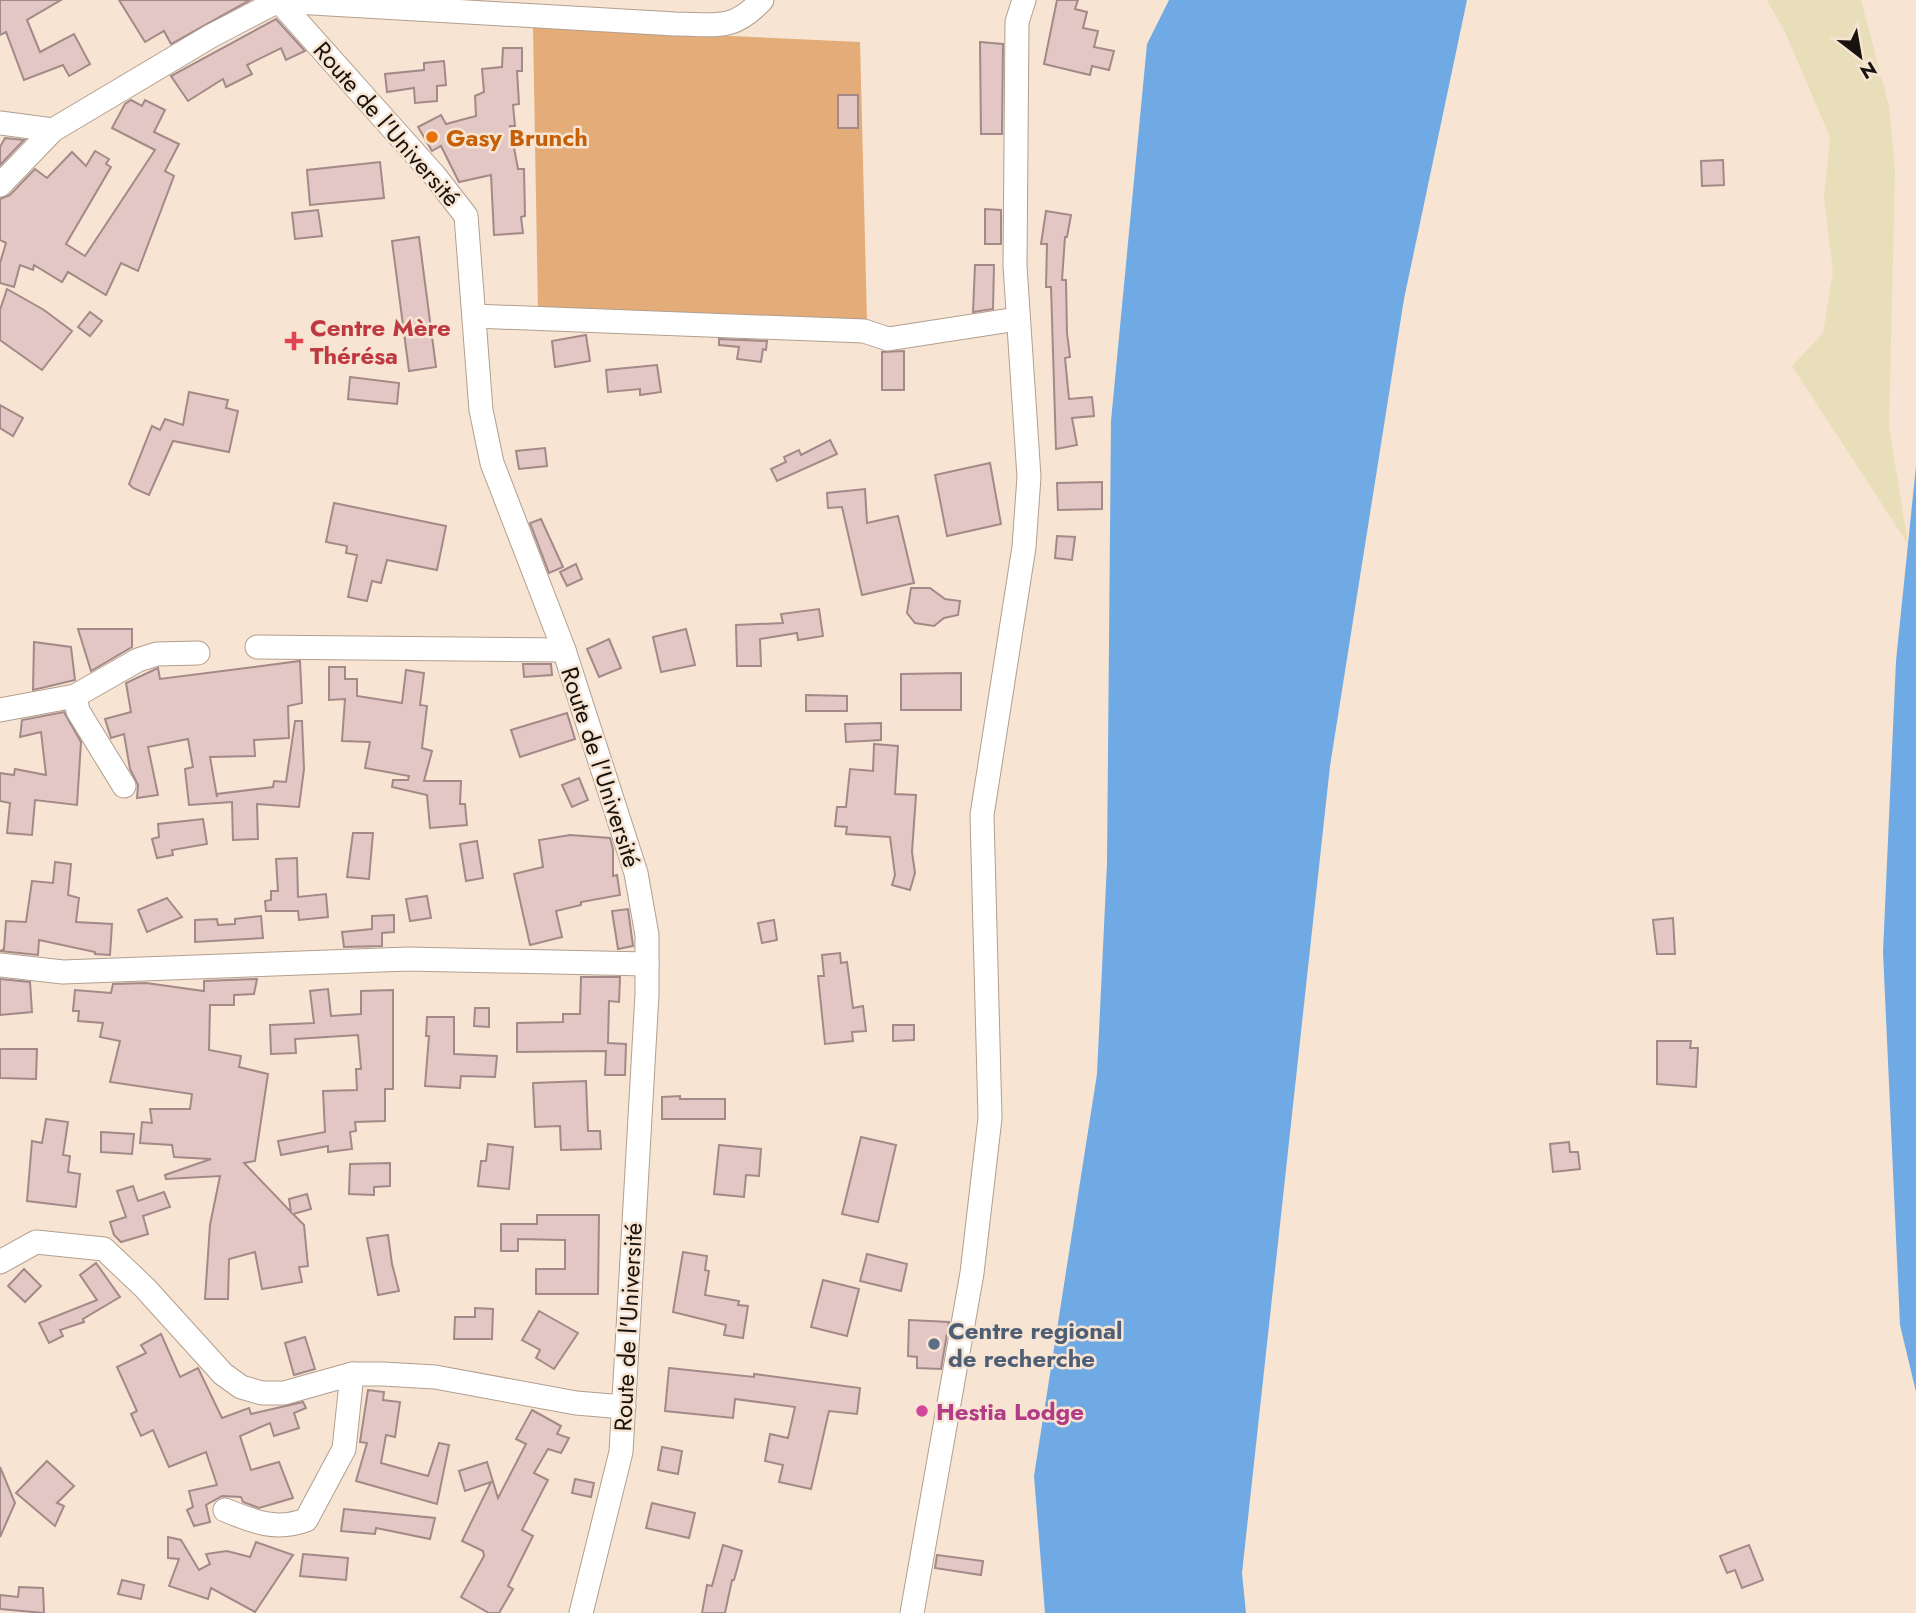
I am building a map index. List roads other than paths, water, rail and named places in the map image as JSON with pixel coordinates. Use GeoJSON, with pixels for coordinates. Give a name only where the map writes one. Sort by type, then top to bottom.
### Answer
{"type":"FeatureCollection","features":[{"type":"Feature","properties":{"kind":"street"},"geometry":{"type":"LineString","coordinates":[[0,185],[53,130],[211,36],[278,1],[675,24],[729,24],[745,19],[762,0]]}},
{"type":"Feature","properties":{"kind":"street"},"geometry":{"type":"LineString","coordinates":[[912,1613],[972,1273],[990,1118],[982,815],[1024,547],[1029,477],[1014,266],[1017,22],[1024,0]]}},
{"type":"Feature","properties":{"kind":"street","name":"Route de l'Université"},"geometry":{"type":"LineString","coordinates":[[278,1],[372,102],[466,216],[481,410],[492,463],[564,650],[636,873],[647,935],[647,964],[621,1451],[582,1613]]}},
{"type":"Feature","properties":{"kind":"street"},"geometry":{"type":"LineString","coordinates":[[0,123],[53,130]]}},
{"type":"Feature","properties":{"kind":"street"},"geometry":{"type":"LineString","coordinates":[[474,317],[864,331],[888,339],[1017,319]]}},
{"type":"Feature","properties":{"kind":"street"},"geometry":{"type":"LineString","coordinates":[[257,648],[564,650]]}},
{"type":"Feature","properties":{"kind":"street"},"geometry":{"type":"LineString","coordinates":[[0,710],[75,696],[138,660],[158,654],[198,653]]}},
{"type":"Feature","properties":{"kind":"street"},"geometry":{"type":"LineString","coordinates":[[75,696],[78,711],[124,786]]}},
{"type":"Feature","properties":{"kind":"street"},"geometry":{"type":"LineString","coordinates":[[0,965],[63,972],[408,959],[647,964]]}},
{"type":"Feature","properties":{"kind":"street"},"geometry":{"type":"LineString","coordinates":[[1,1254],[36,1241],[104,1249],[145,1288],[200,1351],[241,1387],[262,1393],[284,1392],[352,1374],[435,1377],[576,1403],[624,1406]]}},
{"type":"Feature","properties":{"kind":"street"},"geometry":{"type":"LineString","coordinates":[[225,1510],[258,1524],[288,1527],[306,1520],[344,1449],[352,1374]]}},
{"type":"Feature","properties":{"kind":"water"},"geometry":{"type":"Polygon","coordinates":[[[1169,0],[1467,0],[1404,299],[1330,766],[1242,1573],[1246,1613],[1045,1613],[1034,1476],[1097,1074],[1107,863],[1111,421],[1147,44],[1169,0]]]}},
{"type":"Feature","properties":{"kind":"water"},"geometry":{"type":"Polygon","coordinates":[[[1916,466],[1916,1392],[1900,1325],[1883,952],[1896,661],[1916,466]]]}},
{"type":"Feature","properties":{"kind":"place","name":"Gasy Brunch"},"geometry":{"type":"Point","coordinates":[432,137]}},
{"type":"Feature","properties":{"kind":"place","name":"Centre Mère Thérésa"},"geometry":{"type":"Point","coordinates":[294,341]}},
{"type":"Feature","properties":{"kind":"place","name":"Centre regional de recherche"},"geometry":{"type":"Point","coordinates":[934,1344]}},
{"type":"Feature","properties":{"kind":"place","name":"Hestia Lodge"},"geometry":{"type":"Point","coordinates":[922,1411]}}]}
